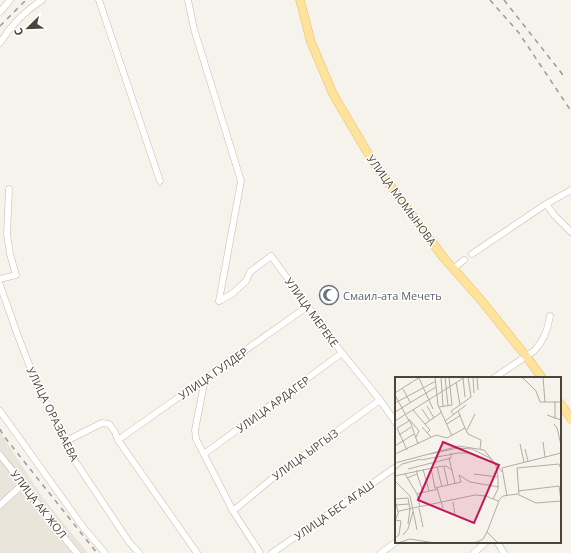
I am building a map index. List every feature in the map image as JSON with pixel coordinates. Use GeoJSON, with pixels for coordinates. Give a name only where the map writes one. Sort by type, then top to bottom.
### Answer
{"type":"FeatureCollection","features":[{"type":"Feature","properties":{"kind":"main road","name":"УЛИЦА МОМЫНОВА"},"geometry":{"type":"LineString","coordinates":[[300,0],[311,42],[333,94],[373,162],[424,232],[526,356],[541,377]]}},
{"type":"Feature","properties":{"kind":"main road"},"geometry":{"type":"LineString","coordinates":[[561,405],[571,419]]}},
{"type":"Feature","properties":{"kind":"street"},"geometry":{"type":"LineString","coordinates":[[0,12],[10,0]]}},
{"type":"Feature","properties":{"kind":"street"},"geometry":{"type":"LineString","coordinates":[[0,43],[17,20],[42,0]]}},
{"type":"Feature","properties":{"kind":"street"},"geometry":{"type":"LineString","coordinates":[[99,0],[160,181]]}},
{"type":"Feature","properties":{"kind":"street","name":"УЛИЦА МЕРЕКЕ"},"geometry":{"type":"LineString","coordinates":[[188,0],[194,29],[242,181],[219,301],[232,294],[246,281],[250,272],[271,256],[342,353],[380,400],[395,422]]}},
{"type":"Feature","properties":{"kind":"street"},"geometry":{"type":"LineString","coordinates":[[0,279],[16,275],[10,254],[7,234],[9,188]]}},
{"type":"Feature","properties":{"kind":"street"},"geometry":{"type":"LineString","coordinates":[[472,254],[546,204],[571,190]]}},
{"type":"Feature","properties":{"kind":"street"},"geometry":{"type":"LineString","coordinates":[[546,204],[555,216],[571,232]]}},
{"type":"Feature","properties":{"kind":"street"},"geometry":{"type":"LineString","coordinates":[[453,268],[464,260]]}},
{"type":"Feature","properties":{"kind":"street","name":"УЛИЦА ОРАЗБАЕВА"},"geometry":{"type":"LineString","coordinates":[[0,285],[37,385],[75,461],[129,542],[139,553]]}},
{"type":"Feature","properties":{"kind":"street","name":"УЛИЦА ГУЛДЕР"},"geometry":{"type":"LineString","coordinates":[[118,440],[308,306]]}},
{"type":"Feature","properties":{"kind":"street"},"geometry":{"type":"LineString","coordinates":[[495,377],[539,346],[549,324],[550,316]]}},
{"type":"Feature","properties":{"kind":"street","name":"УЛИЦА АРДАГЕР"},"geometry":{"type":"LineString","coordinates":[[204,454],[342,353]]}},
{"type":"Feature","properties":{"kind":"street"},"geometry":{"type":"LineString","coordinates":[[205,379],[195,430],[196,439],[233,511],[260,553]]}},
{"type":"Feature","properties":{"kind":"street","name":"УЛИЦА ЫРГЫЗ"},"geometry":{"type":"LineString","coordinates":[[233,511],[274,477],[380,400]]}},
{"type":"Feature","properties":{"kind":"street"},"geometry":{"type":"LineString","coordinates":[[0,411],[83,528],[105,553]]}},
{"type":"Feature","properties":{"kind":"street"},"geometry":{"type":"LineString","coordinates":[[66,441],[102,423],[109,424],[115,432],[118,440],[197,553]]}},
{"type":"Feature","properties":{"kind":"street","name":"УЛИЦА АК ЖОЛ"},"geometry":{"type":"LineString","coordinates":[[0,455],[51,522],[77,553]]}},
{"type":"Feature","properties":{"kind":"street","name":"УЛИЦА БЕС АГАШ"},"geometry":{"type":"LineString","coordinates":[[272,553],[395,468]]}},
{"type":"Feature","properties":{"kind":"street"},"geometry":{"type":"LineString","coordinates":[[0,505],[23,484]]}},
{"type":"Feature","properties":{"kind":"street"},"geometry":{"type":"LineString","coordinates":[[381,553],[395,543]]}},
{"type":"Feature","properties":{"kind":"street"},"geometry":{"type":"LineString","coordinates":[[474,553],[485,543]]}},
{"type":"Feature","properties":{"kind":"street"},"geometry":{"type":"LineString","coordinates":[[497,543],[504,553]]}},
{"type":"Feature","properties":{"kind":"shaded area"},"geometry":{"type":"Polygon","coordinates":[[[0,432],[43,498],[88,553],[0,553],[0,432]]]}},
{"type":"Feature","properties":{"kind":"railway"},"geometry":{"type":"LineString","coordinates":[[0,26],[26,0]]}},
{"type":"Feature","properties":{"kind":"railway"},"geometry":{"type":"LineString","coordinates":[[490,0],[519,33],[571,111]]}},
{"type":"Feature","properties":{"kind":"railway"},"geometry":{"type":"LineString","coordinates":[[504,0],[563,75]]}},
{"type":"Feature","properties":{"kind":"railway"},"geometry":{"type":"LineString","coordinates":[[0,429],[3,435],[97,553]]}},
{"type":"Feature","properties":{"kind":"place","name":"Смаил-ата Мечеть"},"geometry":{"type":"Point","coordinates":[329,295]}}]}
